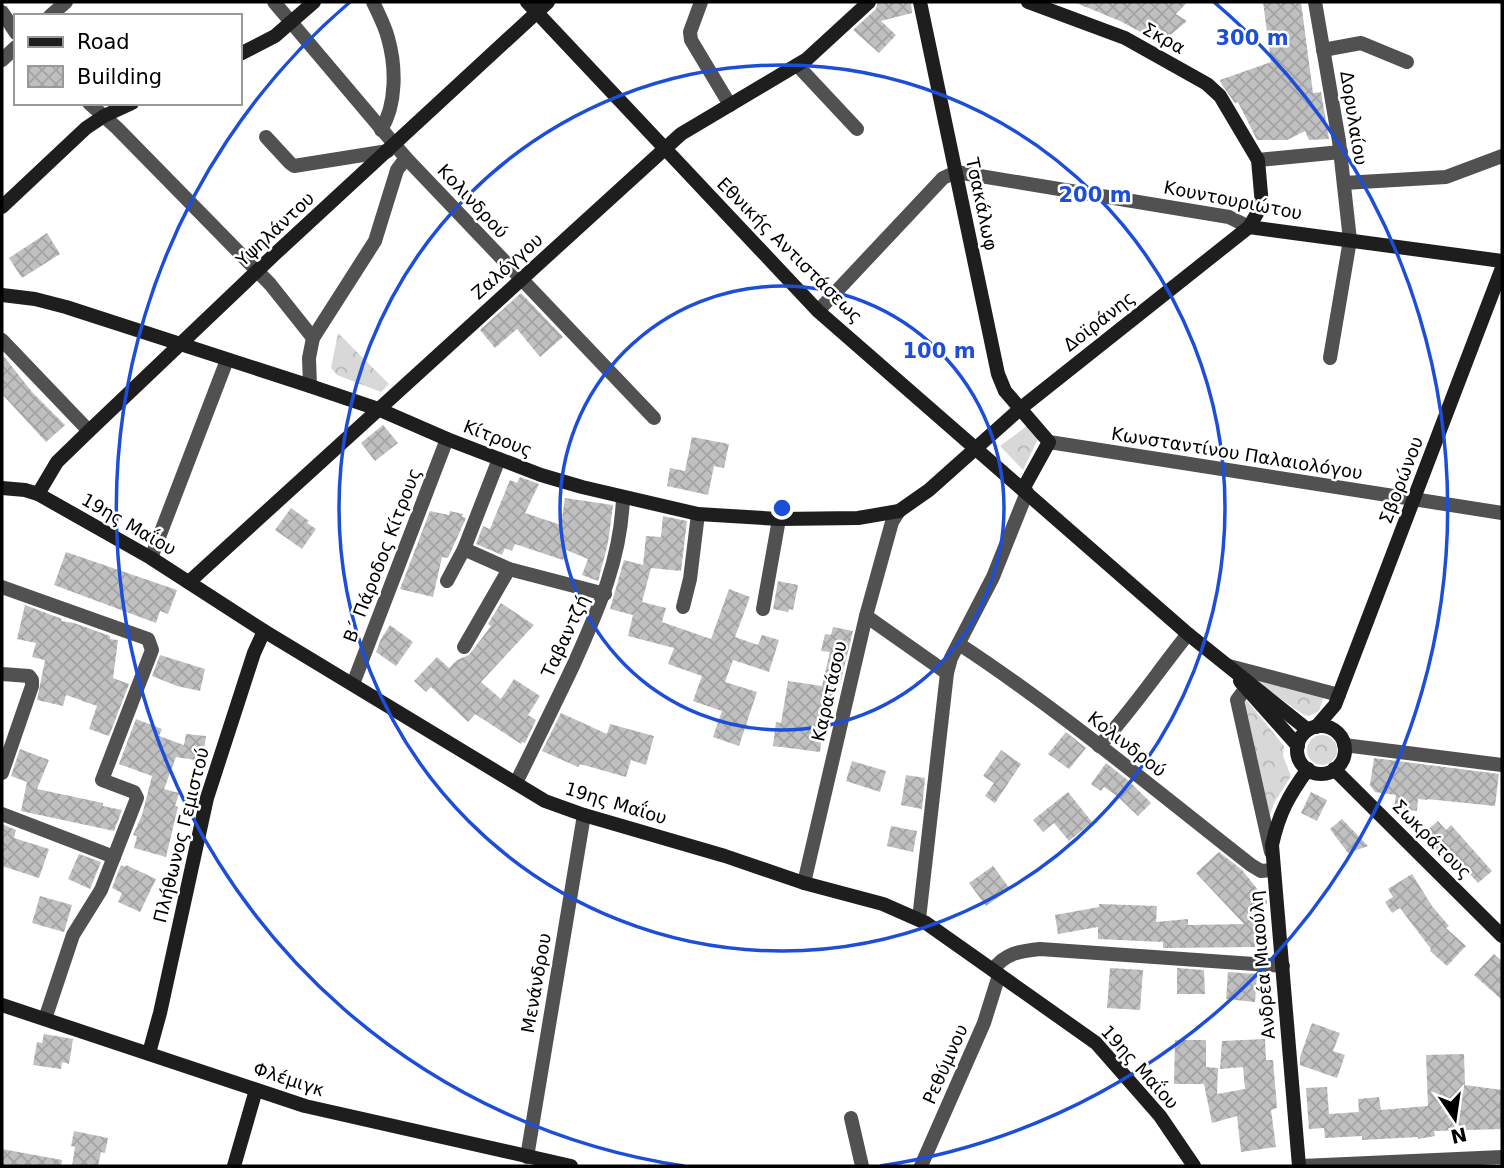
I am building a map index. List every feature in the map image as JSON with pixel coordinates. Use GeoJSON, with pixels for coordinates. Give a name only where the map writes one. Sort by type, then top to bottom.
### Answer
{"type":"FeatureCollection","features":[{"type":"Feature","properties":{"kind":"street"},"geometry":{"type":"LineString","coordinates":[[52,14],[66,2]]}},
{"type":"Feature","properties":{"kind":"street","name":"Κολινδρού"},"geometry":{"type":"LineString","coordinates":[[274,2],[381,130],[391,148],[406,158],[654,418]]}},
{"type":"Feature","properties":{"kind":"street"},"geometry":{"type":"LineString","coordinates":[[242,53],[263,43],[314,2]]}},
{"type":"Feature","properties":{"kind":"street"},"geometry":{"type":"LineString","coordinates":[[373,2],[388,38],[394,81],[389,117],[381,130]]}},
{"type":"Feature","properties":{"kind":"street","name":"Υψηλάντου"},"geometry":{"type":"LineString","coordinates":[[38,494],[57,462],[89,431],[391,148],[532,7],[548,2]]}},
{"type":"Feature","properties":{"kind":"street"},"geometry":{"type":"LineString","coordinates":[[701,2],[690,32],[691,40],[730,105]]}},
{"type":"Feature","properties":{"kind":"street","name":"Ζαλόγγου"},"geometry":{"type":"LineString","coordinates":[[189,582],[664,148],[681,134],[797,65],[834,36],[869,2]]}},
{"type":"Feature","properties":{"kind":"street","name":"Τσακάλωφ"},"geometry":{"type":"LineString","coordinates":[[920,2],[998,374],[1005,391],[1049,442]]}},
{"type":"Feature","properties":{"kind":"street","name":"Σκρα"},"geometry":{"type":"LineString","coordinates":[[1028,2],[1125,38],[1207,84],[1220,96],[1258,160],[1262,205],[1249,227]]}},
{"type":"Feature","properties":{"kind":"street","name":"Δορυλαίου"},"geometry":{"type":"LineString","coordinates":[[1315,2],[1341,152],[1350,240],[1330,358]]}},
{"type":"Feature","properties":{"kind":"street","name":"Εθνικής Αντιστάσεως"},"geometry":{"type":"LineString","coordinates":[[532,7],[818,311],[1230,668]]}},
{"type":"Feature","properties":{"kind":"street"},"geometry":{"type":"LineString","coordinates":[[2,12],[14,30]]}},
{"type":"Feature","properties":{"kind":"street"},"geometry":{"type":"LineString","coordinates":[[1323,50],[1361,43],[1407,62]]}},
{"type":"Feature","properties":{"kind":"street"},"geometry":{"type":"LineString","coordinates":[[797,65],[857,129]]}},
{"type":"Feature","properties":{"kind":"street"},"geometry":{"type":"LineString","coordinates":[[91,105],[258,272],[313,338]]}},
{"type":"Feature","properties":{"kind":"street"},"geometry":{"type":"LineString","coordinates":[[2,207],[86,128],[128,105]]}},
{"type":"Feature","properties":{"kind":"street"},"geometry":{"type":"LineString","coordinates":[[265,137],[294,166],[391,148]]}},
{"type":"Feature","properties":{"kind":"street"},"geometry":{"type":"LineString","coordinates":[[1258,160],[1341,152]]}},
{"type":"Feature","properties":{"kind":"street"},"geometry":{"type":"LineString","coordinates":[[1344,183],[1446,177],[1502,156]]}},
{"type":"Feature","properties":{"kind":"street"},"geometry":{"type":"LineString","coordinates":[[310,386],[309,358],[313,338],[375,242],[397,170],[406,158]]}},
{"type":"Feature","properties":{"kind":"street"},"geometry":{"type":"LineString","coordinates":[[818,311],[943,178],[956,172]]}},
{"type":"Feature","properties":{"kind":"street","name":"Κουντουριώτου"},"geometry":{"type":"LineString","coordinates":[[956,172],[1229,217],[1249,227],[1502,261]]}},
{"type":"Feature","properties":{"kind":"street","name":"Δοϊράνης"},"geometry":{"type":"LineString","coordinates":[[975,447],[1249,227]]}},
{"type":"Feature","properties":{"kind":"street","name":"Σβορώνου"},"geometry":{"type":"LineString","coordinates":[[1337,700],[1502,268]]}},
{"type":"Feature","properties":{"kind":"street","name":"Κίτρους"},"geometry":{"type":"LineString","coordinates":[[2,295],[35,299],[66,307],[310,386],[551,478],[623,498],[698,513],[779,519],[858,518],[899,511],[929,490],[975,447]]}},
{"type":"Feature","properties":{"kind":"street"},"geometry":{"type":"LineString","coordinates":[[2,340],[89,431]]}},
{"type":"Feature","properties":{"kind":"street"},"geometry":{"type":"LineString","coordinates":[[151,558],[227,360]]}},
{"type":"Feature","properties":{"kind":"street","name":"Β΄ Πάροδος Κίτρους"},"geometry":{"type":"LineString","coordinates":[[353,684],[447,439]]}},
{"type":"Feature","properties":{"kind":"street"},"geometry":{"type":"LineString","coordinates":[[919,919],[947,673],[951,658],[993,577],[1025,490],[1049,442]]}},
{"type":"Feature","properties":{"kind":"street","name":"Κωνσταντίνου Παλαιολόγου"},"geometry":{"type":"LineString","coordinates":[[1049,442],[1502,513]]}},
{"type":"Feature","properties":{"kind":"street"},"geometry":{"type":"LineString","coordinates":[[447,580],[464,549],[499,459]]}},
{"type":"Feature","properties":{"kind":"street","name":"19ης Μαΐου"},"geometry":{"type":"LineString","coordinates":[[2,488],[38,494],[151,558],[264,631],[545,801],[584,816],[725,856],[804,883],[883,904],[919,919],[1096,1043],[1160,1116],[1194,1166]]}},
{"type":"Feature","properties":{"kind":"street","name":"Ταβαντζή"},"geometry":{"type":"LineString","coordinates":[[516,783],[605,594],[619,542],[623,498]]}},
{"type":"Feature","properties":{"kind":"street","name":"Καρατάσου"},"geometry":{"type":"LineString","coordinates":[[804,883],[866,615],[892,522],[899,511]]}},
{"type":"Feature","properties":{"kind":"street"},"geometry":{"type":"LineString","coordinates":[[684,607],[698,513]]}},
{"type":"Feature","properties":{"kind":"street"},"geometry":{"type":"LineString","coordinates":[[763,609],[779,519]]}},
{"type":"Feature","properties":{"kind":"street"},"geometry":{"type":"LineString","coordinates":[[464,549],[509,569],[605,594]]}},
{"type":"Feature","properties":{"kind":"street"},"geometry":{"type":"LineString","coordinates":[[464,647],[509,569]]}},
{"type":"Feature","properties":{"kind":"street"},"geometry":{"type":"LineString","coordinates":[[2,587],[148,639],[152,650],[103,776],[105,782],[134,792],[137,798],[101,890],[74,935],[45,1019]]}},
{"type":"Feature","properties":{"kind":"street"},"geometry":{"type":"LineString","coordinates":[[866,615],[947,673]]}},
{"type":"Feature","properties":{"kind":"street","name":"Πλήθωνος Γεμιστού"},"geometry":{"type":"LineString","coordinates":[[149,1053],[207,798],[242,688],[264,631]]}},
{"type":"Feature","properties":{"kind":"street"},"geometry":{"type":"LineString","coordinates":[[1099,746],[1128,715],[1151,679],[1188,634]]}},
{"type":"Feature","properties":{"kind":"street","name":"Κολινδρού"},"geometry":{"type":"LineString","coordinates":[[958,644],[994,667],[1099,746],[1251,865],[1261,871],[1272,864]]}},
{"type":"Feature","properties":{"kind":"street"},"geometry":{"type":"LineString","coordinates":[[1230,668],[1337,700]]}},
{"type":"Feature","properties":{"kind":"street"},"geometry":{"type":"LineString","coordinates":[[1230,668],[1298,746]]}},
{"type":"Feature","properties":{"kind":"street"},"geometry":{"type":"LineString","coordinates":[[1230,668],[1312,729],[1327,727],[1341,739],[1502,765]]}},
{"type":"Feature","properties":{"kind":"street"},"geometry":{"type":"LineString","coordinates":[[2,674],[29,676],[32,686],[2,773]]}},
{"type":"Feature","properties":{"kind":"street"},"geometry":{"type":"LineString","coordinates":[[1246,688],[1237,700],[1272,864]]}},
{"type":"Feature","properties":{"kind":"street"},"geometry":{"type":"LineString","coordinates":[[1337,700],[1343,759],[1334,769],[1321,773],[1308,769],[1299,759],[1298,746],[1303,734],[1312,729],[1337,700]]}},
{"type":"Feature","properties":{"kind":"street","name":"Ανδρέα Μιαούλη"},"geometry":{"type":"LineString","coordinates":[[1301,1166],[1272,845],[1276,823],[1288,796],[1308,769]]}},
{"type":"Feature","properties":{"kind":"street","name":"Σωκράτους"},"geometry":{"type":"LineString","coordinates":[[1334,769],[1502,936]]}},
{"type":"Feature","properties":{"kind":"street"},"geometry":{"type":"LineString","coordinates":[[2,814],[114,857]]}},
{"type":"Feature","properties":{"kind":"street","name":"Μενάνδρου"},"geometry":{"type":"LineString","coordinates":[[527,1157],[584,816]]}},
{"type":"Feature","properties":{"kind":"street"},"geometry":{"type":"LineString","coordinates":[[996,972],[999,961],[1011,954],[1040,949],[1283,966]]}},
{"type":"Feature","properties":{"kind":"street","name":"Ρεθύμνου"},"geometry":{"type":"LineString","coordinates":[[922,1166],[984,1023],[996,972]]}},
{"type":"Feature","properties":{"kind":"street","name":"Φλέμιγκ"},"geometry":{"type":"LineString","coordinates":[[2,1005],[256,1090],[344,1116],[571,1166]]}},
{"type":"Feature","properties":{"kind":"street"},"geometry":{"type":"LineString","coordinates":[[234,1166],[256,1090]]}},
{"type":"Feature","properties":{"kind":"street"},"geometry":{"type":"LineString","coordinates":[[850,1118],[862,1166]]}},
{"type":"Feature","properties":{"kind":"street"},"geometry":{"type":"LineString","coordinates":[[1301,1166],[1502,1157]]}},
{"type":"Feature","properties":{"kind":"green space"},"geometry":{"type":"Polygon","coordinates":[[[338,333],[389,384],[381,392],[337,375],[331,368],[338,333]]]}},
{"type":"Feature","properties":{"kind":"green space"},"geometry":{"type":"Polygon","coordinates":[[[1027,426],[1038,439],[1023,470],[1000,446],[1027,426]]]}},
{"type":"Feature","properties":{"kind":"green space"},"geometry":{"type":"Polygon","coordinates":[[[1245,674],[1324,696],[1319,711],[1309,716],[1304,715],[1245,674]]]}},
{"type":"Feature","properties":{"kind":"green space"},"geometry":{"type":"Polygon","coordinates":[[[1244,697],[1284,746],[1283,756],[1291,776],[1274,803],[1268,821],[1240,702],[1244,697]]]}},
{"type":"Feature","properties":{"kind":"green space"},"geometry":{"type":"Polygon","coordinates":[[[1322,735],[1333,739],[1337,750],[1333,761],[1322,765],[1311,761],[1307,750],[1311,739],[1322,735]]]}},
{"type":"Feature","properties":{"kind":"building"},"geometry":{"type":"Polygon","coordinates":[[[878,2],[911,2],[912,13],[881,21],[896,35],[879,53],[853,30],[876,9],[878,2]]]}},
{"type":"Feature","properties":{"kind":"building"},"geometry":{"type":"Polygon","coordinates":[[[1074,2],[1187,2],[1176,14],[1187,21],[1161,43],[1120,21],[1074,2]]]}},
{"type":"Feature","properties":{"kind":"building"},"geometry":{"type":"Polygon","coordinates":[[[1263,2],[1301,2],[1313,93],[1321,92],[1329,139],[1309,140],[1305,131],[1287,140],[1257,140],[1238,102],[1235,103],[1222,85],[1220,80],[1271,62],[1263,2]]]}},
{"type":"Feature","properties":{"kind":"building"},"geometry":{"type":"Polygon","coordinates":[[[47,233],[60,254],[22,278],[9,258],[47,233]]]}},
{"type":"Feature","properties":{"kind":"building"},"geometry":{"type":"Polygon","coordinates":[[[521,293],[563,337],[540,357],[517,329],[495,348],[480,330],[521,293]]]}},
{"type":"Feature","properties":{"kind":"building"},"geometry":{"type":"Polygon","coordinates":[[[2,354],[32,392],[65,425],[46,442],[2,394],[2,354]]]}},
{"type":"Feature","properties":{"kind":"building"},"geometry":{"type":"Polygon","coordinates":[[[383,425],[398,443],[375,461],[361,443],[383,425]]]}},
{"type":"Feature","properties":{"kind":"building"},"geometry":{"type":"Polygon","coordinates":[[[692,437],[729,444],[724,468],[714,466],[708,495],[667,486],[670,468],[685,471],[692,437]]]}},
{"type":"Feature","properties":{"kind":"building"},"geometry":{"type":"Polygon","coordinates":[[[520,477],[539,484],[525,513],[561,525],[565,498],[613,505],[608,543],[598,581],[582,575],[588,559],[566,550],[563,560],[515,544],[512,551],[505,548],[502,555],[476,544],[483,526],[490,529],[510,480],[517,483],[520,477]]]}},
{"type":"Feature","properties":{"kind":"building"},"geometry":{"type":"Polygon","coordinates":[[[291,508],[316,529],[302,549],[275,530],[291,508]]]}},
{"type":"Feature","properties":{"kind":"building"},"geometry":{"type":"Polygon","coordinates":[[[430,511],[449,515],[450,511],[463,514],[462,517],[466,518],[448,558],[442,557],[433,597],[400,589],[430,511]]]}},
{"type":"Feature","properties":{"kind":"building"},"geometry":{"type":"Polygon","coordinates":[[[663,516],[687,521],[681,571],[651,568],[642,602],[666,608],[662,622],[711,639],[729,589],[750,597],[735,637],[758,645],[762,635],[779,640],[769,672],[733,660],[725,682],[757,692],[739,746],[713,737],[722,711],[693,701],[702,676],[668,664],[674,648],[628,636],[633,615],[610,609],[624,560],[643,565],[646,536],[661,537],[663,516]]]}},
{"type":"Feature","properties":{"kind":"building"},"geometry":{"type":"Polygon","coordinates":[[[66,552],[177,590],[168,614],[160,611],[156,623],[54,585],[66,552]]]}},
{"type":"Feature","properties":{"kind":"building"},"geometry":{"type":"Polygon","coordinates":[[[778,581],[798,585],[793,610],[789,609],[788,612],[773,609],[778,581]]]}},
{"type":"Feature","properties":{"kind":"building"},"geometry":{"type":"Polygon","coordinates":[[[501,603],[534,625],[481,682],[501,699],[514,679],[540,696],[528,715],[536,720],[525,743],[521,744],[475,714],[468,722],[431,687],[426,692],[414,681],[437,657],[449,668],[457,660],[469,655],[491,626],[488,624],[501,603]]]}},
{"type":"Feature","properties":{"kind":"building"},"geometry":{"type":"Polygon","coordinates":[[[25,605],[62,619],[61,621],[74,623],[118,640],[113,678],[129,684],[109,736],[89,729],[97,706],[66,695],[63,706],[37,700],[45,660],[32,657],[36,643],[17,639],[25,605]]]}},
{"type":"Feature","properties":{"kind":"building"},"geometry":{"type":"Polygon","coordinates":[[[390,625],[413,642],[396,666],[376,652],[390,625]]]}},
{"type":"Feature","properties":{"kind":"building"},"geometry":{"type":"Polygon","coordinates":[[[833,627],[853,631],[840,684],[835,683],[829,716],[824,715],[820,752],[773,746],[776,722],[781,723],[788,681],[822,686],[830,652],[821,651],[825,634],[831,635],[833,627]]]}},
{"type":"Feature","properties":{"kind":"building"},"geometry":{"type":"Polygon","coordinates":[[[160,655],[205,669],[200,691],[152,676],[160,655]]]}},
{"type":"Feature","properties":{"kind":"building"},"geometry":{"type":"Polygon","coordinates":[[[561,713],[607,734],[610,724],[654,736],[646,765],[631,760],[626,777],[580,764],[578,767],[542,751],[561,713]]]}},
{"type":"Feature","properties":{"kind":"building"},"geometry":{"type":"Polygon","coordinates":[[[136,719],[162,729],[159,736],[184,745],[186,734],[206,736],[202,761],[176,757],[164,789],[179,793],[166,857],[134,848],[137,836],[133,835],[142,815],[152,776],[119,764],[136,719]]]}},
{"type":"Feature","properties":{"kind":"building"},"geometry":{"type":"Polygon","coordinates":[[[1066,732],[1086,748],[1069,769],[1048,754],[1066,732]]]}},
{"type":"Feature","properties":{"kind":"building"},"geometry":{"type":"Polygon","coordinates":[[[20,749],[49,760],[37,789],[103,803],[103,806],[122,810],[114,831],[21,811],[27,782],[11,776],[20,749]]]}},
{"type":"Feature","properties":{"kind":"building"},"geometry":{"type":"Polygon","coordinates":[[[1001,750],[1021,764],[995,803],[985,796],[994,783],[983,776],[1001,750]]]}},
{"type":"Feature","properties":{"kind":"building"},"geometry":{"type":"Polygon","coordinates":[[[1374,758],[1499,774],[1495,806],[1418,799],[1417,811],[1394,808],[1396,795],[1375,792],[1370,785],[1374,758]]]}},
{"type":"Feature","properties":{"kind":"building"},"geometry":{"type":"Polygon","coordinates":[[[852,761],[886,771],[880,792],[846,781],[852,761]]]}},
{"type":"Feature","properties":{"kind":"building"},"geometry":{"type":"Polygon","coordinates":[[[1106,763],[1151,803],[1138,816],[1104,787],[1101,791],[1091,784],[1106,763]]]}},
{"type":"Feature","properties":{"kind":"building"},"geometry":{"type":"Polygon","coordinates":[[[906,775],[925,778],[922,809],[901,805],[906,775]]]}},
{"type":"Feature","properties":{"kind":"building"},"geometry":{"type":"Polygon","coordinates":[[[1068,792],[1092,822],[1069,841],[1054,823],[1043,832],[1033,820],[1068,792]]]}},
{"type":"Feature","properties":{"kind":"building"},"geometry":{"type":"Polygon","coordinates":[[[1311,792],[1327,800],[1317,821],[1301,813],[1311,792]]]}},
{"type":"Feature","properties":{"kind":"building"},"geometry":{"type":"Polygon","coordinates":[[[1342,819],[1368,846],[1348,853],[1330,829],[1342,819]]]}},
{"type":"Feature","properties":{"kind":"building"},"geometry":{"type":"Polygon","coordinates":[[[1438,821],[1446,830],[1451,825],[1492,871],[1478,883],[1450,856],[1445,860],[1422,835],[1438,821]]]}},
{"type":"Feature","properties":{"kind":"building"},"geometry":{"type":"Polygon","coordinates":[[[2,824],[16,830],[14,838],[49,849],[39,878],[2,866],[2,824]]]}},
{"type":"Feature","properties":{"kind":"building"},"geometry":{"type":"Polygon","coordinates":[[[891,826],[917,831],[913,852],[887,846],[891,826]]]}},
{"type":"Feature","properties":{"kind":"building"},"geometry":{"type":"Polygon","coordinates":[[[1219,852],[1242,870],[1267,901],[1254,915],[1255,947],[1163,948],[1163,942],[1098,939],[1098,927],[1058,934],[1055,915],[1099,907],[1099,904],[1157,906],[1156,922],[1188,919],[1188,925],[1244,924],[1196,873],[1219,852]]]}},
{"type":"Feature","properties":{"kind":"building"},"geometry":{"type":"Polygon","coordinates":[[[79,854],[101,862],[90,889],[68,879],[79,854]]]}},
{"type":"Feature","properties":{"kind":"building"},"geometry":{"type":"Polygon","coordinates":[[[121,865],[156,879],[140,912],[118,902],[122,893],[112,888],[121,865]]]}},
{"type":"Feature","properties":{"kind":"building"},"geometry":{"type":"Polygon","coordinates":[[[993,866],[1010,889],[986,906],[969,883],[993,866]]]}},
{"type":"Feature","properties":{"kind":"building"},"geometry":{"type":"Polygon","coordinates":[[[1412,874],[1432,906],[1449,926],[1446,928],[1466,946],[1447,966],[1430,951],[1400,908],[1392,913],[1385,902],[1393,897],[1388,889],[1412,874]]]}},
{"type":"Feature","properties":{"kind":"building"},"geometry":{"type":"Polygon","coordinates":[[[40,896],[72,905],[64,932],[32,923],[40,896]]]}},
{"type":"Feature","properties":{"kind":"building"},"geometry":{"type":"Polygon","coordinates":[[[1494,954],[1502,961],[1502,1000],[1474,975],[1494,954]]]}},
{"type":"Feature","properties":{"kind":"building"},"geometry":{"type":"Polygon","coordinates":[[[1110,968],[1143,970],[1140,1010],[1107,1008],[1110,968]]]}},
{"type":"Feature","properties":{"kind":"building"},"geometry":{"type":"Polygon","coordinates":[[[1177,968],[1204,970],[1205,994],[1177,994],[1177,968]]]}},
{"type":"Feature","properties":{"kind":"building"},"geometry":{"type":"Polygon","coordinates":[[[1228,972],[1257,974],[1255,1002],[1226,999],[1228,972]]]}},
{"type":"Feature","properties":{"kind":"building"},"geometry":{"type":"Polygon","coordinates":[[[1312,1023],[1340,1033],[1333,1051],[1345,1055],[1337,1078],[1300,1065],[1300,1057],[1312,1023]]]}},
{"type":"Feature","properties":{"kind":"building"},"geometry":{"type":"Polygon","coordinates":[[[44,1034],[73,1039],[69,1064],[62,1062],[61,1069],[33,1065],[37,1042],[42,1043],[44,1034]]]}},
{"type":"Feature","properties":{"kind":"building"},"geometry":{"type":"Polygon","coordinates":[[[1265,1039],[1266,1060],[1273,1060],[1277,1108],[1271,1110],[1276,1147],[1241,1152],[1237,1116],[1212,1123],[1204,1084],[1174,1084],[1175,1040],[1206,1040],[1206,1067],[1218,1068],[1217,1094],[1245,1089],[1243,1067],[1220,1069],[1222,1041],[1265,1039]]]}},
{"type":"Feature","properties":{"kind":"building"},"geometry":{"type":"Polygon","coordinates":[[[1464,1054],[1465,1085],[1502,1090],[1502,1129],[1434,1131],[1435,1136],[1418,1139],[1362,1140],[1362,1136],[1325,1138],[1324,1128],[1309,1129],[1306,1088],[1327,1087],[1329,1114],[1359,1112],[1358,1099],[1379,1097],[1381,1110],[1428,1106],[1426,1055],[1464,1054]]]}},
{"type":"Feature","properties":{"kind":"building"},"geometry":{"type":"Polygon","coordinates":[[[74,1131],[108,1138],[105,1153],[101,1152],[98,1166],[72,1166],[75,1147],[71,1146],[74,1131]]]}},
{"type":"Feature","properties":{"kind":"building"},"geometry":{"type":"Polygon","coordinates":[[[2,1149],[62,1160],[61,1166],[2,1166],[2,1149]]]}}]}
